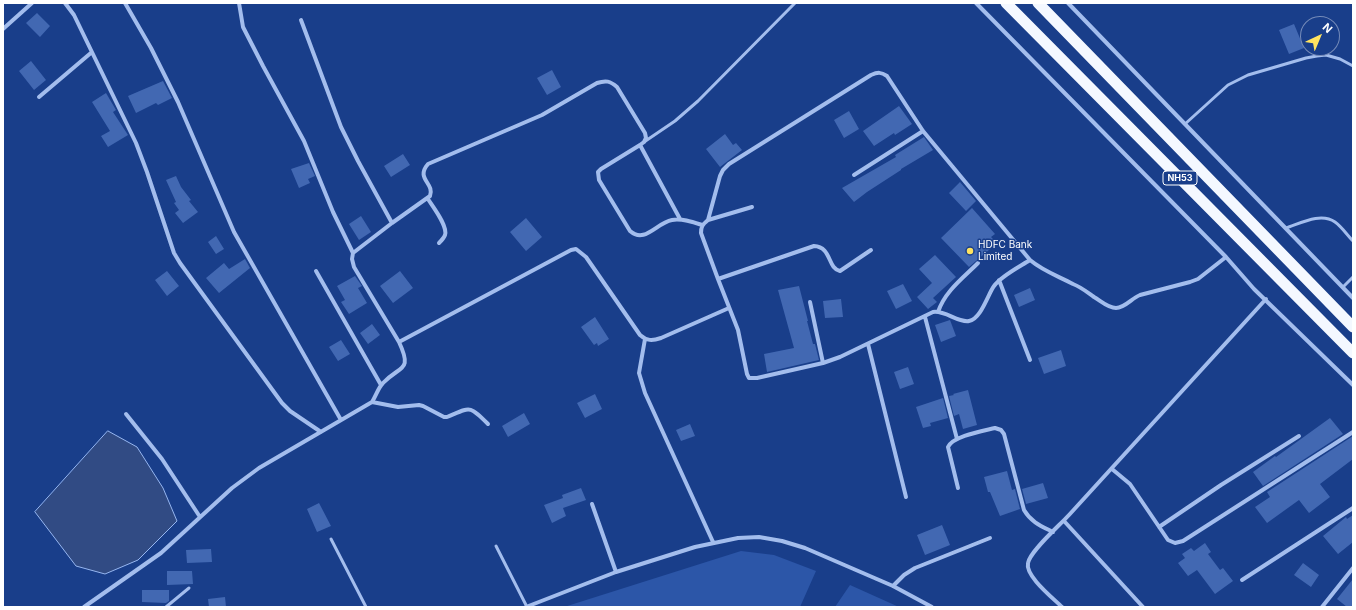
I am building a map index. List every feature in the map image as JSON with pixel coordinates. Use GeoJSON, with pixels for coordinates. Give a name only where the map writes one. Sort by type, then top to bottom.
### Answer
{"type":"FeatureCollection","features":[{"type":"Feature","properties":{"kind":"highway","name":"NH53"},"geometry":{"type":"LineString","coordinates":[[1006,3],[1353,353]]}},
{"type":"Feature","properties":{"kind":"highway","name":"NH53"},"geometry":{"type":"LineString","coordinates":[[1038,3],[1353,327]]}},
{"type":"Feature","properties":{"kind":"street"},"geometry":{"type":"LineString","coordinates":[[3,29],[32,3]]}},
{"type":"Feature","properties":{"kind":"street"},"geometry":{"type":"LineString","coordinates":[[65,3],[74,15],[138,148],[174,253],[282,403],[290,411],[321,432]]}},
{"type":"Feature","properties":{"kind":"street"},"geometry":{"type":"LineString","coordinates":[[125,3],[151,48],[178,102],[234,232],[341,420]]}},
{"type":"Feature","properties":{"kind":"street"},"geometry":{"type":"LineString","coordinates":[[84,607],[161,553],[232,488],[259,468],[372,402],[381,385],[399,371],[405,362],[405,355],[399,342],[354,267],[352,259],[353,253],[333,212],[304,141],[243,27],[239,3]]}},
{"type":"Feature","properties":{"kind":"street"},"geometry":{"type":"LineString","coordinates":[[976,3],[1226,257],[1254,289],[1266,299],[1353,386]]}},
{"type":"Feature","properties":{"kind":"street"},"geometry":{"type":"LineString","coordinates":[[1068,3],[1353,298]]}},
{"type":"Feature","properties":{"kind":"street"},"geometry":{"type":"LineString","coordinates":[[301,20],[341,128],[392,223]]}},
{"type":"Feature","properties":{"kind":"street"},"geometry":{"type":"LineString","coordinates":[[40,97],[92,52]]}},
{"type":"Feature","properties":{"kind":"street"},"geometry":{"type":"LineString","coordinates":[[708,220],[720,176],[729,164],[877,72],[882,72],[887,76],[923,131],[1030,260],[1043,270],[1079,287],[1113,308],[1123,307],[1134,298],[1144,294],[1198,279],[1226,257]]}},
{"type":"Feature","properties":{"kind":"street"},"geometry":{"type":"LineString","coordinates":[[353,253],[392,223],[428,199],[432,193],[423,173],[428,164],[542,115],[597,83],[605,80],[612,82],[617,87],[645,133],[646,138],[642,144],[598,172],[599,180],[630,231],[635,235],[641,236],[663,223],[680,219],[702,225]]}},
{"type":"Feature","properties":{"kind":"street"},"geometry":{"type":"LineString","coordinates":[[854,175],[923,131]]}},
{"type":"Feature","properties":{"kind":"street"},"geometry":{"type":"LineString","coordinates":[[642,144],[680,219]]}},
{"type":"Feature","properties":{"kind":"street"},"geometry":{"type":"LineString","coordinates":[[428,199],[446,230],[445,235],[439,243]]}},
{"type":"Feature","properties":{"kind":"street"},"geometry":{"type":"LineString","coordinates":[[752,208],[708,220],[702,225],[701,228],[718,279],[738,330],[749,378],[757,378],[823,363],[840,357],[938,312],[970,321],[979,313],[994,285],[999,280],[1030,260]]}},
{"type":"Feature","properties":{"kind":"street"},"geometry":{"type":"LineString","coordinates":[[718,279],[814,246],[823,248],[833,267],[840,271],[871,250]]}},
{"type":"Feature","properties":{"kind":"street"},"geometry":{"type":"LineString","coordinates":[[399,342],[570,250],[576,250],[586,257],[640,335],[645,339],[652,341],[661,338],[729,308]]}},
{"type":"Feature","properties":{"kind":"street"},"geometry":{"type":"LineString","coordinates":[[938,312],[941,302],[947,293],[978,263]]}},
{"type":"Feature","properties":{"kind":"street"},"geometry":{"type":"LineString","coordinates":[[316,271],[381,385]]}},
{"type":"Feature","properties":{"kind":"street"},"geometry":{"type":"LineString","coordinates":[[999,280],[1030,360]]}},
{"type":"Feature","properties":{"kind":"street"},"geometry":{"type":"LineString","coordinates":[[1062,607],[1028,571],[1028,562],[1034,551],[1112,469],[1266,299]]}},
{"type":"Feature","properties":{"kind":"street"},"geometry":{"type":"LineString","coordinates":[[810,302],[823,363]]}},
{"type":"Feature","properties":{"kind":"street"},"geometry":{"type":"LineString","coordinates":[[925,317],[957,439]]}},
{"type":"Feature","properties":{"kind":"street"},"geometry":{"type":"LineString","coordinates":[[645,339],[639,373],[645,393],[713,542]]}},
{"type":"Feature","properties":{"kind":"street"},"geometry":{"type":"LineString","coordinates":[[868,344],[906,497]]}},
{"type":"Feature","properties":{"kind":"street"},"geometry":{"type":"LineString","coordinates":[[372,402],[398,407],[419,405],[444,417],[471,409],[488,424]]}},
{"type":"Feature","properties":{"kind":"street"},"geometry":{"type":"LineString","coordinates":[[126,414],[162,459],[200,517]]}},
{"type":"Feature","properties":{"kind":"street"},"geometry":{"type":"LineString","coordinates":[[958,488],[948,447],[950,443],[957,439],[995,428],[1001,430],[1004,434],[1024,510],[1033,522],[1053,532]]}},
{"type":"Feature","properties":{"kind":"street"},"geometry":{"type":"LineString","coordinates":[[1112,469],[1130,484],[1168,540],[1175,543],[1183,541],[1353,432]]}},
{"type":"Feature","properties":{"kind":"street"},"geometry":{"type":"LineString","coordinates":[[1159,527],[1221,485],[1299,436]]}},
{"type":"Feature","properties":{"kind":"street"},"geometry":{"type":"LineString","coordinates":[[592,504],[616,572]]}},
{"type":"Feature","properties":{"kind":"street"},"geometry":{"type":"LineString","coordinates":[[1242,580],[1353,508]]}},
{"type":"Feature","properties":{"kind":"street"},"geometry":{"type":"LineString","coordinates":[[1064,521],[1143,607]]}},
{"type":"Feature","properties":{"kind":"street"},"geometry":{"type":"LineString","coordinates":[[526,607],[616,572],[696,547],[713,542],[738,538],[759,537],[782,541],[805,548],[893,586],[932,607]]}},
{"type":"Feature","properties":{"kind":"street"},"geometry":{"type":"LineString","coordinates":[[893,586],[904,575],[915,568],[990,538]]}},
{"type":"Feature","properties":{"kind":"street"},"geometry":{"type":"LineString","coordinates":[[1322,607],[1353,568]]}},
{"type":"Feature","properties":{"kind":"lane"},"geometry":{"type":"LineString","coordinates":[[642,144],[674,121],[698,100],[795,3]]}},
{"type":"Feature","properties":{"kind":"lane"},"geometry":{"type":"LineString","coordinates":[[1185,124],[1228,85],[1248,75],[1306,58],[1326,55],[1340,59],[1353,66]]}},
{"type":"Feature","properties":{"kind":"lane"},"geometry":{"type":"LineString","coordinates":[[1286,228],[1317,218],[1326,218],[1335,223],[1353,241]]}},
{"type":"Feature","properties":{"kind":"lane"},"geometry":{"type":"LineString","coordinates":[[1343,287],[1353,277]]}},
{"type":"Feature","properties":{"kind":"lane"},"geometry":{"type":"LineString","coordinates":[[330,539],[366,607]]}},
{"type":"Feature","properties":{"kind":"lane"},"geometry":{"type":"LineString","coordinates":[[496,546],[526,607]]}},
{"type":"Feature","properties":{"kind":"lane"},"geometry":{"type":"LineString","coordinates":[[166,607],[188,588]]}},
{"type":"Feature","properties":{"kind":"shaded area"},"geometry":{"type":"Polygon","coordinates":[[[108,431],[137,447],[163,488],[177,521],[138,560],[105,574],[76,566],[35,512],[108,431]]]}},
{"type":"Feature","properties":{"kind":"shaded area"},"geometry":{"type":"Polygon","coordinates":[[[741,551],[774,555],[816,571],[800,607],[564,607],[741,551]]]}},
{"type":"Feature","properties":{"kind":"shaded area"},"geometry":{"type":"Polygon","coordinates":[[[850,585],[899,607],[835,607],[850,585]]]}},
{"type":"Feature","properties":{"kind":"building"},"geometry":{"type":"Polygon","coordinates":[[[37,13],[50,26],[40,37],[26,23],[37,13]]]}},
{"type":"Feature","properties":{"kind":"building"},"geometry":{"type":"Polygon","coordinates":[[[1294,24],[1300,38],[1300,50],[1289,54],[1279,30],[1294,24]]]}},
{"type":"Feature","properties":{"kind":"building"},"geometry":{"type":"Polygon","coordinates":[[[31,61],[46,80],[34,90],[19,71],[31,61]]]}},
{"type":"Feature","properties":{"kind":"building"},"geometry":{"type":"Polygon","coordinates":[[[552,70],[561,87],[547,95],[537,78],[552,70]]]}},
{"type":"Feature","properties":{"kind":"building"},"geometry":{"type":"Polygon","coordinates":[[[163,81],[172,98],[158,105],[156,103],[136,113],[128,96],[163,81]]]}},
{"type":"Feature","properties":{"kind":"building"},"geometry":{"type":"Polygon","coordinates":[[[106,93],[116,110],[113,112],[128,135],[108,147],[101,136],[110,131],[92,102],[106,93]]]}},
{"type":"Feature","properties":{"kind":"building"},"geometry":{"type":"Polygon","coordinates":[[[899,106],[912,124],[895,135],[894,133],[874,146],[863,131],[899,106]]]}},
{"type":"Feature","properties":{"kind":"building"},"geometry":{"type":"Polygon","coordinates":[[[849,111],[859,129],[844,138],[834,120],[849,111]]]}},
{"type":"Feature","properties":{"kind":"building"},"geometry":{"type":"Polygon","coordinates":[[[725,134],[733,145],[736,143],[742,150],[720,167],[706,149],[725,134]]]}},
{"type":"Feature","properties":{"kind":"building"},"geometry":{"type":"Polygon","coordinates":[[[924,137],[933,150],[901,169],[854,202],[842,188],[896,157],[895,155],[924,137]]]}},
{"type":"Feature","properties":{"kind":"building"},"geometry":{"type":"Polygon","coordinates":[[[403,154],[410,165],[391,177],[384,166],[403,154]]]}},
{"type":"Feature","properties":{"kind":"building"},"geometry":{"type":"Polygon","coordinates":[[[309,163],[315,176],[308,179],[310,183],[299,188],[291,169],[309,163]]]}},
{"type":"Feature","properties":{"kind":"building"},"geometry":{"type":"Polygon","coordinates":[[[176,176],[181,187],[191,200],[189,201],[198,212],[183,223],[175,213],[179,210],[174,203],[176,202],[166,180],[176,176]]]}},
{"type":"Feature","properties":{"kind":"building"},"geometry":{"type":"Polygon","coordinates":[[[960,182],[976,201],[966,211],[949,193],[960,182]]]}},
{"type":"Feature","properties":{"kind":"building"},"geometry":{"type":"Polygon","coordinates":[[[972,208],[995,234],[991,237],[997,243],[969,267],[941,238],[972,208]]]}},
{"type":"Feature","properties":{"kind":"building"},"geometry":{"type":"Polygon","coordinates":[[[361,216],[371,232],[359,240],[349,224],[361,216]]]}},
{"type":"Feature","properties":{"kind":"building"},"geometry":{"type":"Polygon","coordinates":[[[526,218],[542,237],[526,251],[510,232],[526,218]]]}},
{"type":"Feature","properties":{"kind":"building"},"geometry":{"type":"Polygon","coordinates":[[[216,236],[224,249],[216,254],[208,242],[216,236]]]}},
{"type":"Feature","properties":{"kind":"building"},"geometry":{"type":"Polygon","coordinates":[[[935,255],[956,277],[933,298],[937,302],[928,309],[917,297],[932,283],[919,269],[935,255]]]}},
{"type":"Feature","properties":{"kind":"building"},"geometry":{"type":"Polygon","coordinates":[[[245,259],[250,268],[219,293],[206,278],[224,263],[229,269],[245,259]]]}},
{"type":"Feature","properties":{"kind":"building"},"geometry":{"type":"Polygon","coordinates":[[[167,271],[179,286],[167,296],[155,280],[167,271]]]}},
{"type":"Feature","properties":{"kind":"building"},"geometry":{"type":"Polygon","coordinates":[[[400,271],[413,288],[393,303],[380,286],[400,271]]]}},
{"type":"Feature","properties":{"kind":"building"},"geometry":{"type":"Polygon","coordinates":[[[355,276],[362,286],[358,288],[367,303],[349,314],[341,302],[345,300],[337,286],[355,276]]]}},
{"type":"Feature","properties":{"kind":"building"},"geometry":{"type":"Polygon","coordinates":[[[903,284],[912,301],[896,309],[887,291],[903,284]]]}},
{"type":"Feature","properties":{"kind":"building"},"geometry":{"type":"Polygon","coordinates":[[[799,286],[813,344],[815,344],[819,360],[767,372],[764,354],[794,348],[778,290],[799,286]]]}},
{"type":"Feature","properties":{"kind":"building"},"geometry":{"type":"Polygon","coordinates":[[[1030,288],[1035,300],[1019,307],[1014,295],[1030,288]]]}},
{"type":"Feature","properties":{"kind":"building"},"geometry":{"type":"Polygon","coordinates":[[[841,299],[843,317],[825,318],[823,301],[841,299]]]}},
{"type":"Feature","properties":{"kind":"building"},"geometry":{"type":"Polygon","coordinates":[[[595,317],[609,339],[598,346],[597,343],[594,345],[581,327],[595,317]]]}},
{"type":"Feature","properties":{"kind":"building"},"geometry":{"type":"Polygon","coordinates":[[[950,320],[956,336],[941,342],[935,325],[950,320]]]}},
{"type":"Feature","properties":{"kind":"building"},"geometry":{"type":"Polygon","coordinates":[[[372,324],[380,335],[368,344],[360,333],[372,324]]]}},
{"type":"Feature","properties":{"kind":"building"},"geometry":{"type":"Polygon","coordinates":[[[341,340],[350,354],[338,361],[329,347],[341,340]]]}},
{"type":"Feature","properties":{"kind":"building"},"geometry":{"type":"Polygon","coordinates":[[[1061,350],[1066,366],[1044,374],[1038,358],[1061,350]]]}},
{"type":"Feature","properties":{"kind":"building"},"geometry":{"type":"Polygon","coordinates":[[[908,367],[914,384],[900,389],[894,372],[908,367]]]}},
{"type":"Feature","properties":{"kind":"building"},"geometry":{"type":"Polygon","coordinates":[[[968,390],[977,425],[963,429],[959,414],[954,416],[949,396],[968,390]]]}},
{"type":"Feature","properties":{"kind":"building"},"geometry":{"type":"Polygon","coordinates":[[[595,394],[602,409],[585,418],[577,403],[595,394]]]}},
{"type":"Feature","properties":{"kind":"building"},"geometry":{"type":"Polygon","coordinates":[[[943,398],[948,418],[930,423],[931,426],[923,428],[916,407],[943,398]]]}},
{"type":"Feature","properties":{"kind":"building"},"geometry":{"type":"Polygon","coordinates":[[[524,413],[530,424],[508,437],[502,426],[524,413]]]}},
{"type":"Feature","properties":{"kind":"building"},"geometry":{"type":"Polygon","coordinates":[[[1330,418],[1343,434],[1263,486],[1253,472],[1330,418]]]}},
{"type":"Feature","properties":{"kind":"building"},"geometry":{"type":"Polygon","coordinates":[[[690,424],[695,436],[681,441],[676,430],[690,424]]]}},
{"type":"Feature","properties":{"kind":"building"},"geometry":{"type":"Polygon","coordinates":[[[1353,436],[1353,459],[1320,484],[1330,497],[1309,513],[1299,500],[1267,523],[1255,507],[1270,497],[1267,492],[1353,436]]]}},
{"type":"Feature","properties":{"kind":"building"},"geometry":{"type":"Polygon","coordinates":[[[1007,471],[1012,490],[1015,489],[1020,509],[1000,516],[990,492],[988,492],[984,477],[1007,471]]]}},
{"type":"Feature","properties":{"kind":"building"},"geometry":{"type":"Polygon","coordinates":[[[1043,483],[1048,498],[1026,504],[1022,489],[1043,483]]]}},
{"type":"Feature","properties":{"kind":"building"},"geometry":{"type":"Polygon","coordinates":[[[581,488],[586,500],[563,508],[566,516],[552,523],[544,505],[563,498],[562,495],[581,488]]]}},
{"type":"Feature","properties":{"kind":"building"},"geometry":{"type":"Polygon","coordinates":[[[319,503],[331,526],[317,532],[307,509],[319,503]]]}},
{"type":"Feature","properties":{"kind":"building"},"geometry":{"type":"Polygon","coordinates":[[[1353,515],[1353,542],[1338,554],[1323,536],[1346,517],[1347,519],[1353,515]]]}},
{"type":"Feature","properties":{"kind":"building"},"geometry":{"type":"Polygon","coordinates":[[[942,525],[950,545],[925,555],[917,535],[942,525]]]}},
{"type":"Feature","properties":{"kind":"building"},"geometry":{"type":"Polygon","coordinates":[[[1205,543],[1211,552],[1208,554],[1220,570],[1223,568],[1233,581],[1215,594],[1197,570],[1188,576],[1178,563],[1185,558],[1182,554],[1191,548],[1194,551],[1205,543]]]}},
{"type":"Feature","properties":{"kind":"building"},"geometry":{"type":"Polygon","coordinates":[[[211,549],[212,562],[187,563],[186,550],[211,549]]]}},
{"type":"Feature","properties":{"kind":"building"},"geometry":{"type":"Polygon","coordinates":[[[1303,563],[1319,575],[1311,587],[1294,575],[1303,563]]]}},
{"type":"Feature","properties":{"kind":"building"},"geometry":{"type":"Polygon","coordinates":[[[167,571],[192,571],[193,584],[167,585],[167,571]]]}},
{"type":"Feature","properties":{"kind":"building"},"geometry":{"type":"Polygon","coordinates":[[[1353,579],[1353,607],[1347,607],[1337,599],[1353,579]]]}},
{"type":"Feature","properties":{"kind":"building"},"geometry":{"type":"Polygon","coordinates":[[[142,590],[169,590],[169,601],[166,603],[142,602],[142,590]]]}},
{"type":"Feature","properties":{"kind":"building"},"geometry":{"type":"Polygon","coordinates":[[[225,597],[226,607],[209,607],[208,599],[225,597]]]}},
{"type":"Feature","properties":{"kind":"place","name":"HDFC Bank Limited"},"geometry":{"type":"Point","coordinates":[970,251]}}]}
